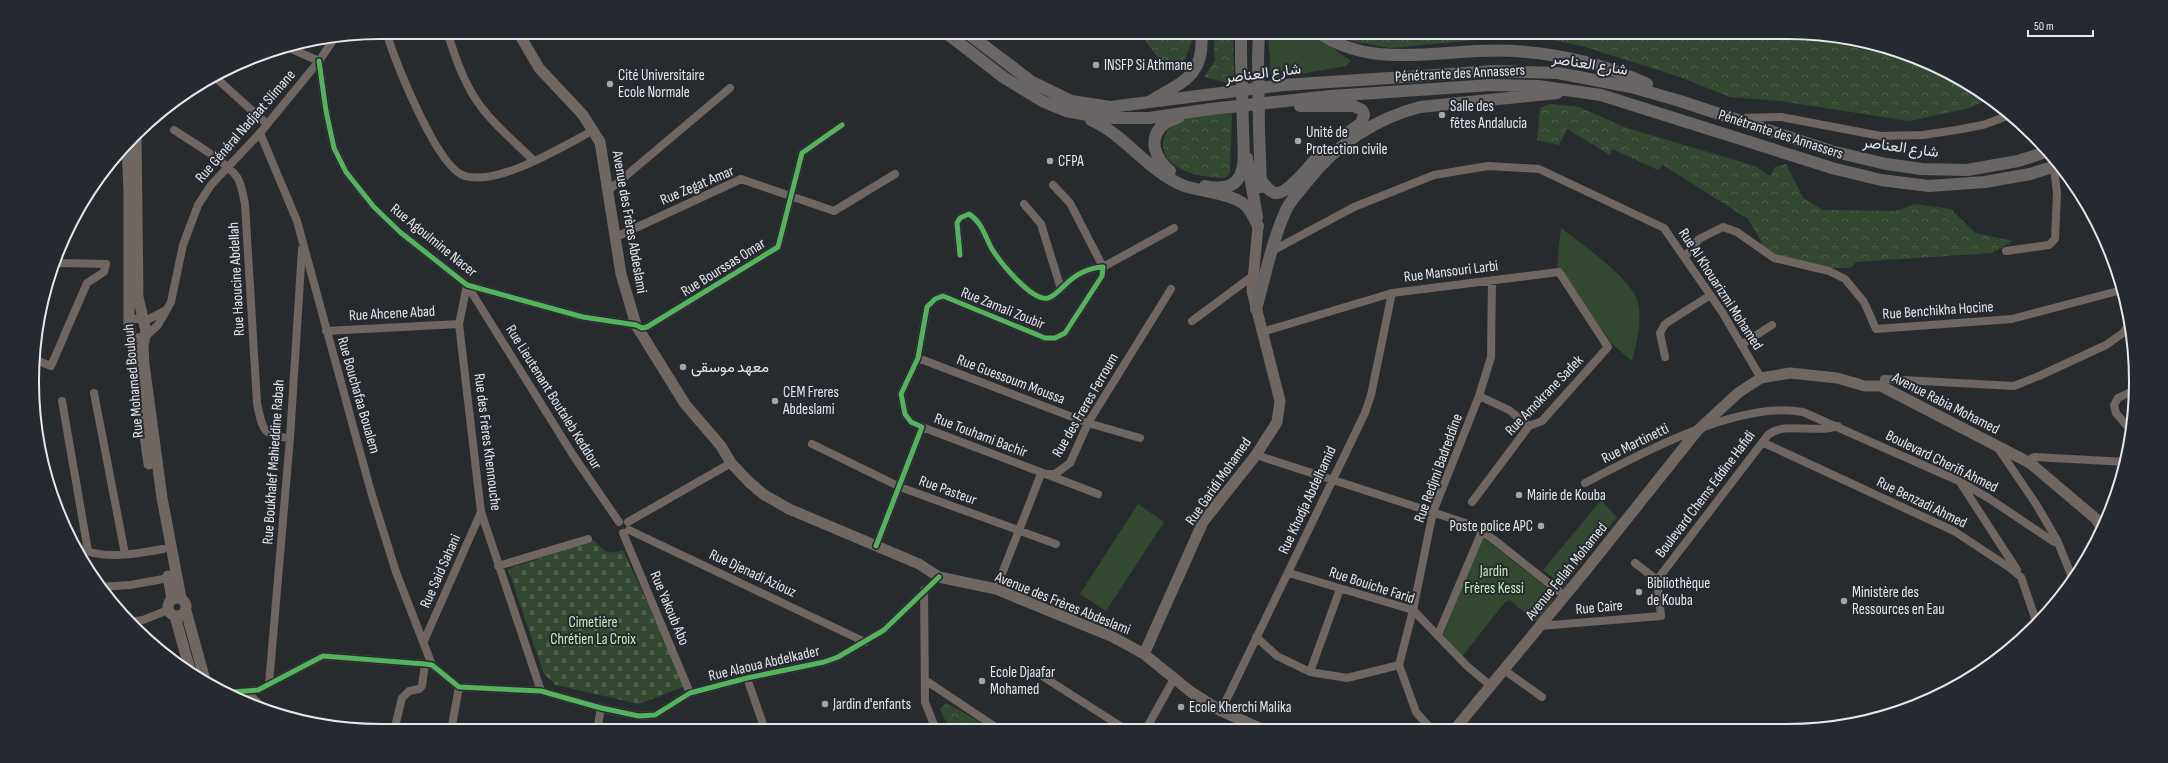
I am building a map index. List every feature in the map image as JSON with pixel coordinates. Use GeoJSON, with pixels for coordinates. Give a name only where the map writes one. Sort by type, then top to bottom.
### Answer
{"type":"FeatureCollection","features":[{"type":"Feature","properties":{"kind":"highway","name":"Pénétrante des Annassers"},"geometry":{"type":"LineString","coordinates":[[954,39],[1003,78],[1042,101],[1074,113],[1112,118],[1149,118],[1331,96],[1490,85],[1538,86],[1577,91],[1629,103],[1832,168],[1881,180],[1929,186],[1985,182],[2030,174],[2053,167]]}},
{"type":"Feature","properties":{"kind":"highway","name":"شارع العناصر"},"geometry":{"type":"LineString","coordinates":[[975,39],[1032,82],[1071,101],[1110,108],[1145,105],[1284,85],[1495,71],[1558,73],[1631,87],[1680,101],[1832,151],[1886,164],[1922,169],[1967,170],[2018,161],[2042,153]]}},
{"type":"Feature","properties":{"kind":"highway"},"geometry":{"type":"LineString","coordinates":[[1145,105],[1177,86],[1195,72],[1203,47],[1202,39]]}},
{"type":"Feature","properties":{"kind":"highway"},"geometry":{"type":"LineString","coordinates":[[1189,112],[1164,124],[1156,136],[1154,150],[1161,164],[1174,174],[1211,188],[1230,186],[1240,178],[1243,165],[1241,39]]}},
{"type":"Feature","properties":{"kind":"highway"},"geometry":{"type":"LineString","coordinates":[[1258,226],[1261,180],[1259,39]]}},
{"type":"Feature","properties":{"kind":"highway"},"geometry":{"type":"LineString","coordinates":[[1327,39],[1332,43],[1362,52],[1405,55],[1515,51],[1547,55],[1586,63],[1621,74],[1680,101]]}},
{"type":"Feature","properties":{"kind":"highway"},"geometry":{"type":"LineString","coordinates":[[1257,315],[1272,251],[1287,210],[1321,164],[1339,148],[1374,123],[1399,113],[1420,107],[1577,91]]}},
{"type":"Feature","properties":{"kind":"highway"},"geometry":{"type":"LineString","coordinates":[[1261,180],[1268,190],[1276,193],[1288,188],[1323,152],[1361,123],[1364,115],[1362,110],[1354,106],[1318,107],[1269,104]]}},
{"type":"Feature","properties":{"kind":"highway"},"geometry":{"type":"LineString","coordinates":[[1074,113],[1113,132],[1160,171],[1182,185],[1235,199],[1247,206],[1258,226]]}},
{"type":"Feature","properties":{"kind":"highway"},"geometry":{"type":"LineString","coordinates":[[1243,128],[1258,226]]}},
{"type":"Feature","properties":{"kind":"main road","name":"Avenue des Frères Abdeslami"},"geometry":{"type":"LineString","coordinates":[[522,39],[538,68],[583,115],[594,130],[600,142],[609,190],[621,274],[636,325],[685,404],[721,446],[731,463],[763,494],[789,509],[919,564],[939,577],[996,589],[1113,637],[1144,654],[1176,677],[1191,692],[1221,711],[1248,724]]}},
{"type":"Feature","properties":{"kind":"main road","name":"Rue Mohamed Boulouh"},"geometry":{"type":"LineString","coordinates":[[136,142],[138,297],[146,336],[143,346],[144,364],[156,460],[177,599]]}},
{"type":"Feature","properties":{"kind":"main road"},"geometry":{"type":"LineString","coordinates":[[127,152],[129,193],[129,319],[141,414],[168,578],[177,599],[186,604],[186,611],[203,674]]}},
{"type":"Feature","properties":{"kind":"main road","name":"Rue Garidi Mohamed"},"geometry":{"type":"LineString","coordinates":[[1144,654],[1204,522],[1256,455],[1277,422],[1280,400],[1252,292],[1258,226]]}},
{"type":"Feature","properties":{"kind":"main road","name":"Avenue Rabia Mohamed"},"geometry":{"type":"LineString","coordinates":[[1697,430],[1738,393],[1761,378],[1790,373],[1837,378],[1865,386],[1881,386],[2030,463],[2095,518],[2098,523]]}},
{"type":"Feature","properties":{"kind":"main road","name":"Avenue Fellah Mohamed"},"geometry":{"type":"LineString","coordinates":[[1459,724],[1697,430]]}},
{"type":"Feature","properties":{"kind":"main road"},"geometry":{"type":"LineString","coordinates":[[177,599],[168,605],[172,613],[188,664]]}},
{"type":"Feature","properties":{"kind":"main road"},"geometry":{"type":"LineString","coordinates":[[172,613],[182,615],[186,611]]}},
{"type":"Feature","properties":{"kind":"street"},"geometry":{"type":"LineString","coordinates":[[388,39],[396,65],[417,109],[433,138],[453,168],[463,176],[495,176],[510,171],[594,130]]}},
{"type":"Feature","properties":{"kind":"street"},"geometry":{"type":"LineString","coordinates":[[449,39],[459,68],[473,94],[488,116],[533,160]]}},
{"type":"Feature","properties":{"kind":"street","name":"Rue Général Nadjaat Slimane"},"geometry":{"type":"LineString","coordinates":[[146,336],[158,324],[171,302],[183,245],[193,216],[211,185],[260,133],[319,61],[331,43]]}},
{"type":"Feature","properties":{"kind":"street"},"geometry":{"type":"LineString","coordinates":[[295,51],[319,61]]}},
{"type":"Feature","properties":{"kind":"street","name":"Rue Agoulmine Nacer"},"geometry":{"type":"LineString","coordinates":[[319,61],[326,111],[334,148],[346,172],[374,207],[400,232],[467,285],[583,317],[636,325]]}},
{"type":"Feature","properties":{"kind":"street"},"geometry":{"type":"LineString","coordinates":[[219,80],[267,124]]}},
{"type":"Feature","properties":{"kind":"street"},"geometry":{"type":"LineString","coordinates":[[609,190],[730,88]]}},
{"type":"Feature","properties":{"kind":"street"},"geometry":{"type":"LineString","coordinates":[[1733,118],[1781,117],[1859,133],[1881,136],[1900,136],[1956,130],[1983,125],[2004,117]]}},
{"type":"Feature","properties":{"kind":"street","name":"Rue Bourssas Omar"},"geometry":{"type":"LineString","coordinates":[[636,325],[642,328],[647,327],[778,247],[802,152],[842,125]]}},
{"type":"Feature","properties":{"kind":"street","name":"Rue Haoucine Abdellah"},"geometry":{"type":"LineString","coordinates":[[174,130],[227,167],[236,177],[243,192],[245,204],[257,403],[260,417],[266,431],[272,436],[290,438]]}},
{"type":"Feature","properties":{"kind":"street","name":"Rue Bouchafaa Boualem"},"geometry":{"type":"LineString","coordinates":[[260,133],[288,196],[303,243],[326,331],[394,565],[424,641],[428,665]]}},
{"type":"Feature","properties":{"kind":"street","name":"Rue Al Khouarizmi Mohamed"},"geometry":{"type":"LineString","coordinates":[[1272,251],[1323,221],[1376,198],[1434,176],[1488,166],[1539,169],[1664,228],[1685,256],[1709,296],[1722,312],[1761,378]]}},
{"type":"Feature","properties":{"kind":"street"},"geometry":{"type":"LineString","coordinates":[[2006,251],[2049,245],[2055,239],[2057,193],[2056,171]]}},
{"type":"Feature","properties":{"kind":"street","name":"Rue Zegat Amar"},"geometry":{"type":"LineString","coordinates":[[616,237],[741,179],[834,211],[895,174]]}},
{"type":"Feature","properties":{"kind":"street"},"geometry":{"type":"LineString","coordinates":[[1053,185],[1070,203],[1103,267]]}},
{"type":"Feature","properties":{"kind":"street"},"geometry":{"type":"LineString","coordinates":[[1024,204],[1041,224],[1061,289]]}},
{"type":"Feature","properties":{"kind":"street"},"geometry":{"type":"LineString","coordinates":[[960,255],[957,223],[960,218],[969,214],[976,219],[1002,262],[1028,289],[1039,297],[1047,298],[1054,295],[1083,271],[1103,267],[1174,228]]}},
{"type":"Feature","properties":{"kind":"street","name":"Rue Benchikha Hocine"},"geometry":{"type":"LineString","coordinates":[[1685,256],[1699,239],[1723,226],[1737,232],[1774,258],[1829,271],[1845,280],[1864,302],[1876,329],[2012,319],[2117,291]]}},
{"type":"Feature","properties":{"kind":"street","name":"Rue Boukhalef Mahieddine Rabah"},"geometry":{"type":"LineString","coordinates":[[269,684],[290,438],[303,243]]}},
{"type":"Feature","properties":{"kind":"street"},"geometry":{"type":"LineString","coordinates":[[40,361],[51,366],[88,283],[104,272],[106,267],[106,264],[60,263]]}},
{"type":"Feature","properties":{"kind":"street","name":"Rue Zamali Zoubir"},"geometry":{"type":"LineString","coordinates":[[922,428],[911,422],[905,414],[901,394],[918,358],[927,307],[935,299],[943,296],[1045,338],[1055,338],[1065,333],[1102,276],[1103,267]]}},
{"type":"Feature","properties":{"kind":"street","name":"Rue Mansouri Larbi"},"geometry":{"type":"LineString","coordinates":[[1262,332],[1392,292],[1559,272],[1608,347]]}},
{"type":"Feature","properties":{"kind":"street"},"geometry":{"type":"LineString","coordinates":[[1192,320],[1254,275]]}},
{"type":"Feature","properties":{"kind":"street","name":"Rue Redjmi Badreddine"},"geometry":{"type":"LineString","coordinates":[[1399,664],[1413,610],[1433,512],[1479,396],[1491,357],[1492,280]]}},
{"type":"Feature","properties":{"kind":"street","name":"Rue des Frères Khennouche"},"geometry":{"type":"LineString","coordinates":[[467,285],[459,324],[481,512],[541,691]]}},
{"type":"Feature","properties":{"kind":"street","name":"Rue Lieutenant Boutaleb Keddour"},"geometry":{"type":"LineString","coordinates":[[467,285],[573,455],[619,522],[617,528],[627,528]]}},
{"type":"Feature","properties":{"kind":"street","name":"Rue des Freres Ferroum"},"geometry":{"type":"LineString","coordinates":[[1041,474],[1055,474],[1070,463],[1088,423],[1171,290]]}},
{"type":"Feature","properties":{"kind":"street","name":"Rue Khodja Abdelhamid"},"geometry":{"type":"LineString","coordinates":[[1221,711],[1256,637],[1289,573],[1364,413],[1371,395],[1392,292]]}},
{"type":"Feature","properties":{"kind":"street"},"geometry":{"type":"LineString","coordinates":[[1665,357],[1660,333],[1665,324],[1709,296]]}},
{"type":"Feature","properties":{"kind":"street"},"geometry":{"type":"LineString","coordinates":[[129,319],[149,319],[166,309]]}},
{"type":"Feature","properties":{"kind":"street","name":"Rue Ahcene Abad"},"geometry":{"type":"LineString","coordinates":[[326,331],[459,324]]}},
{"type":"Feature","properties":{"kind":"street"},"geometry":{"type":"LineString","coordinates":[[1741,345],[1772,325]]}},
{"type":"Feature","properties":{"kind":"street"},"geometry":{"type":"LineString","coordinates":[[1884,379],[2014,386],[2106,345],[2125,331]]}},
{"type":"Feature","properties":{"kind":"street"},"geometry":{"type":"LineString","coordinates":[[131,339],[146,336]]}},
{"type":"Feature","properties":{"kind":"street","name":"Rue Amokrane Sadek"},"geometry":{"type":"LineString","coordinates":[[1472,502],[1529,426],[1542,421],[1608,347]]}},
{"type":"Feature","properties":{"kind":"street","name":"Rue Guessoum Moussa"},"geometry":{"type":"LineString","coordinates":[[918,358],[1088,423],[1140,438]]}},
{"type":"Feature","properties":{"kind":"street"},"geometry":{"type":"LineString","coordinates":[[94,392],[125,554]]}},
{"type":"Feature","properties":{"kind":"street"},"geometry":{"type":"LineString","coordinates":[[2126,426],[2116,413],[2114,405],[2118,398],[2128,393]]}},
{"type":"Feature","properties":{"kind":"street"},"geometry":{"type":"LineString","coordinates":[[1479,396],[1509,410],[1529,426]]}},
{"type":"Feature","properties":{"kind":"street"},"geometry":{"type":"LineString","coordinates":[[62,401],[88,551]]}},
{"type":"Feature","properties":{"kind":"street","name":"Boulevard Cherifi Ahmed"},"geometry":{"type":"LineString","coordinates":[[1697,430],[1756,412],[1792,410],[1815,416],[1959,481],[1990,499],[2054,542],[2057,540]]}},
{"type":"Feature","properties":{"kind":"street","name":"Boulevard Chems Eddine Hafidi"},"geometry":{"type":"LineString","coordinates":[[1661,616],[1657,580],[1768,435],[1773,431],[1780,429],[1820,430],[1838,426]]}},
{"type":"Feature","properties":{"kind":"street"},"geometry":{"type":"LineString","coordinates":[[876,546],[922,428]]}},
{"type":"Feature","properties":{"kind":"street","name":"Rue Touhami Bachir"},"geometry":{"type":"LineString","coordinates":[[922,428],[1041,474],[1098,494]]}},
{"type":"Feature","properties":{"kind":"street","name":"Rue Martinetti"},"geometry":{"type":"LineString","coordinates":[[1586,483],[1697,430]]}},
{"type":"Feature","properties":{"kind":"street","name":"Rue Benzadi Ahmed"},"geometry":{"type":"LineString","coordinates":[[1764,442],[1954,531],[2021,577]]}},
{"type":"Feature","properties":{"kind":"street","name":"Rue Pasteur"},"geometry":{"type":"LineString","coordinates":[[812,444],[900,487],[1056,544]]}},
{"type":"Feature","properties":{"kind":"street"},"geometry":{"type":"LineString","coordinates":[[1997,445],[2036,504],[2057,540],[2070,573]]}},
{"type":"Feature","properties":{"kind":"street"},"geometry":{"type":"LineString","coordinates":[[1256,455],[1332,481],[1459,520],[1482,531],[1564,596]]}},
{"type":"Feature","properties":{"kind":"street"},"geometry":{"type":"LineString","coordinates":[[2030,463],[2032,458],[2035,457],[2119,462]]}},
{"type":"Feature","properties":{"kind":"street"},"geometry":{"type":"LineString","coordinates":[[619,522],[622,520],[627,528],[731,463]]}},
{"type":"Feature","properties":{"kind":"street"},"geometry":{"type":"LineString","coordinates":[[996,589],[1041,474]]}},
{"type":"Feature","properties":{"kind":"street"},"geometry":{"type":"LineString","coordinates":[[1959,481],[2021,577],[2035,617]]}},
{"type":"Feature","properties":{"kind":"street","name":"Rue Said Sahani"},"geometry":{"type":"LineString","coordinates":[[424,641],[481,512]]}},
{"type":"Feature","properties":{"kind":"street","name":"Rue Djenadi Aziouz"},"geometry":{"type":"LineString","coordinates":[[627,528],[865,642]]}},
{"type":"Feature","properties":{"kind":"street","name":"Rue Yakoub Abo"},"geometry":{"type":"LineString","coordinates":[[627,528],[690,694]]}},
{"type":"Feature","properties":{"kind":"street"},"geometry":{"type":"LineString","coordinates":[[1438,635],[1482,531]]}},
{"type":"Feature","properties":{"kind":"street"},"geometry":{"type":"LineString","coordinates":[[498,566],[588,539]]}},
{"type":"Feature","properties":{"kind":"street"},"geometry":{"type":"LineString","coordinates":[[83,550],[100,554],[125,554],[163,548]]}},
{"type":"Feature","properties":{"kind":"street"},"geometry":{"type":"LineString","coordinates":[[1635,563],[1657,580]]}},
{"type":"Feature","properties":{"kind":"street","name":"Rue Bouiche Farid"},"geometry":{"type":"LineString","coordinates":[[1289,573],[1413,610],[1467,666],[1491,686]]}},
{"type":"Feature","properties":{"kind":"street","name":"Rue Alaoua Abdelkader"},"geometry":{"type":"LineString","coordinates":[[459,687],[471,689],[541,691],[601,708],[639,716],[655,714],[690,694],[747,678],[824,662],[865,642],[884,630],[939,577]]}},
{"type":"Feature","properties":{"kind":"street"},"geometry":{"type":"LineString","coordinates":[[107,587],[130,585],[168,578]]}},
{"type":"Feature","properties":{"kind":"street"},"geometry":{"type":"LineString","coordinates":[[1310,672],[1340,589]]}},
{"type":"Feature","properties":{"kind":"street"},"geometry":{"type":"LineString","coordinates":[[924,590],[925,702],[934,724]]}},
{"type":"Feature","properties":{"kind":"street"},"geometry":{"type":"LineString","coordinates":[[138,623],[172,613]]}},
{"type":"Feature","properties":{"kind":"street","name":"Rue Caire"},"geometry":{"type":"LineString","coordinates":[[1540,626],[1661,616]]}},
{"type":"Feature","properties":{"kind":"street"},"geometry":{"type":"LineString","coordinates":[[1256,637],[1277,656],[1310,672],[1347,678],[1399,664],[1416,712],[1427,724]]}},
{"type":"Feature","properties":{"kind":"street"},"geometry":{"type":"LineString","coordinates":[[236,692],[258,690],[323,656],[428,665],[459,687],[452,724]]}},
{"type":"Feature","properties":{"kind":"street"},"geometry":{"type":"LineString","coordinates":[[396,724],[402,698],[408,691],[419,689],[422,686],[428,665]]}},
{"type":"Feature","properties":{"kind":"street"},"geometry":{"type":"LineString","coordinates":[[1504,670],[1542,697]]}},
{"type":"Feature","properties":{"kind":"street"},"geometry":{"type":"LineString","coordinates":[[1039,674],[1117,724]]}},
{"type":"Feature","properties":{"kind":"street"},"geometry":{"type":"LineString","coordinates":[[1149,724],[1176,677]]}},
{"type":"Feature","properties":{"kind":"street"},"geometry":{"type":"LineString","coordinates":[[747,678],[763,724]]}},
{"type":"Feature","properties":{"kind":"street"},"geometry":{"type":"LineString","coordinates":[[925,680],[991,724]]}},
{"type":"Feature","properties":{"kind":"street"},"geometry":{"type":"LineString","coordinates":[[246,691],[255,700]]}},
{"type":"Feature","properties":{"kind":"street"},"geometry":{"type":"LineString","coordinates":[[598,724],[601,708]]}},
{"type":"Feature","properties":{"kind":"green space"},"geometry":{"type":"Polygon","coordinates":[[[1144,39],[1191,39],[1192,41],[1180,72],[1168,70],[1144,39]]]}},
{"type":"Feature","properties":{"kind":"green space"},"geometry":{"type":"Polygon","coordinates":[[[1213,39],[1233,39],[1234,79],[1228,83],[1204,77],[1215,61],[1213,39]]]}},
{"type":"Feature","properties":{"kind":"green space"},"geometry":{"type":"Polygon","coordinates":[[[1268,39],[1320,39],[1351,61],[1346,66],[1271,79],[1268,39]]]}},
{"type":"Feature","properties":{"kind":"green space"},"geometry":{"type":"Polygon","coordinates":[[[1345,39],[1486,39],[1390,48],[1345,39]]]}},
{"type":"Feature","properties":{"kind":"green space"},"geometry":{"type":"Polygon","coordinates":[[[1548,39],[1786,39],[1829,42],[1884,53],[1918,65],[1958,85],[1983,101],[1970,108],[1909,121],[1780,101],[1730,97],[1677,76],[1582,46],[1548,39]]]}},
{"type":"Feature","properties":{"kind":"green space"},"geometry":{"type":"Polygon","coordinates":[[[1550,104],[1579,107],[1627,128],[1755,166],[1770,176],[1775,167],[1786,164],[1803,198],[1823,210],[1895,211],[1915,204],[1951,209],[1975,233],[2013,241],[1992,253],[1856,262],[1850,268],[1813,268],[1764,252],[1761,241],[1748,219],[1663,165],[1658,170],[1612,149],[1610,155],[1567,129],[1559,145],[1537,140],[1540,108],[1550,104]]]}},
{"type":"Feature","properties":{"kind":"green space"},"geometry":{"type":"Polygon","coordinates":[[[1232,113],[1230,173],[1226,178],[1197,175],[1187,172],[1170,162],[1165,154],[1163,145],[1164,138],[1170,128],[1176,123],[1200,116],[1232,113]]]}},
{"type":"Feature","properties":{"kind":"green space"},"geometry":{"type":"Polygon","coordinates":[[[1561,228],[1605,262],[1627,283],[1634,294],[1638,303],[1639,325],[1632,361],[1612,344],[1557,266],[1561,228]]]}},
{"type":"Feature","properties":{"kind":"green space"},"geometry":{"type":"Polygon","coordinates":[[[1601,500],[1617,517],[1563,587],[1543,570],[1601,500]]]}},
{"type":"Feature","properties":{"kind":"green space"},"geometry":{"type":"Polygon","coordinates":[[[1138,504],[1164,522],[1106,611],[1080,594],[1138,504]]]}},
{"type":"Feature","properties":{"kind":"green space","name":"Jardin Frères Kessi"},"geometry":{"type":"Polygon","coordinates":[[[1483,537],[1556,595],[1537,623],[1510,600],[1505,602],[1461,658],[1443,635],[1483,537]]]}},
{"type":"Feature","properties":{"kind":"green space","name":"Cimetière Chrétien La Croix"},"geometry":{"type":"Polygon","coordinates":[[[594,540],[600,547],[607,551],[618,552],[623,550],[684,682],[683,687],[639,704],[556,685],[544,674],[508,569],[594,540]]]}},
{"type":"Feature","properties":{"kind":"green space"},"geometry":{"type":"Polygon","coordinates":[[[946,703],[982,724],[947,724],[940,709],[946,703]]]}},
{"type":"Feature","properties":{"kind":"cycle path"},"geometry":{"type":"LineString","coordinates":[[319,61],[326,111],[334,148],[346,172],[374,207],[400,232],[467,285],[583,317],[636,325],[642,328],[647,327],[778,247],[802,153],[842,125]]}},
{"type":"Feature","properties":{"kind":"cycle path"},"geometry":{"type":"LineString","coordinates":[[876,546],[922,427],[911,422],[905,414],[901,394],[918,358],[927,307],[935,299],[943,296],[1045,338],[1055,338],[1065,333],[1102,276],[1103,267],[1087,270],[1073,278],[1053,296],[1041,298],[1025,288],[1002,263],[992,249],[980,225],[969,214],[960,218],[957,223],[960,255]]}},
{"type":"Feature","properties":{"kind":"cycle path"},"geometry":{"type":"LineString","coordinates":[[236,692],[258,690],[323,656],[432,665],[459,687],[541,691],[601,708],[639,716],[655,715],[690,693],[747,678],[824,662],[838,657],[884,630],[939,577]]}},
{"type":"Feature","properties":{"kind":"place","name":"INSFP Si Athmane"},"geometry":{"type":"Point","coordinates":[1096,65]}},
{"type":"Feature","properties":{"kind":"place","name":"Cité Universitaire Ecole Normale"},"geometry":{"type":"Point","coordinates":[610,84]}},
{"type":"Feature","properties":{"kind":"place","name":"Salle des fêtes Andalucia"},"geometry":{"type":"Point","coordinates":[1442,115]}},
{"type":"Feature","properties":{"kind":"place","name":"Unité de Protection civile"},"geometry":{"type":"Point","coordinates":[1298,141]}},
{"type":"Feature","properties":{"kind":"place","name":"CFPA"},"geometry":{"type":"Point","coordinates":[1050,161]}},
{"type":"Feature","properties":{"kind":"place","name":"معهد موسقى"},"geometry":{"type":"Point","coordinates":[683,367]}},
{"type":"Feature","properties":{"kind":"place","name":"CEM Freres Abdeslami"},"geometry":{"type":"Point","coordinates":[775,401]}},
{"type":"Feature","properties":{"kind":"place","name":"Mairie de Kouba"},"geometry":{"type":"Point","coordinates":[1519,495]}},
{"type":"Feature","properties":{"kind":"place","name":"Poste police APC"},"geometry":{"type":"Point","coordinates":[1541,526]}},
{"type":"Feature","properties":{"kind":"place","name":"Bibliothèque de Kouba"},"geometry":{"type":"Point","coordinates":[1639,592]}},
{"type":"Feature","properties":{"kind":"place","name":"Ministère des Ressources en Eau"},"geometry":{"type":"Point","coordinates":[1844,601]}},
{"type":"Feature","properties":{"kind":"place","name":"Ecole Djaafar Mohamed"},"geometry":{"type":"Point","coordinates":[982,681]}},
{"type":"Feature","properties":{"kind":"place","name":"Jardin d'enfants"},"geometry":{"type":"Point","coordinates":[825,704]}},
{"type":"Feature","properties":{"kind":"place","name":"Ecole Kherchi Malika"},"geometry":{"type":"Point","coordinates":[1181,707]}}]}
